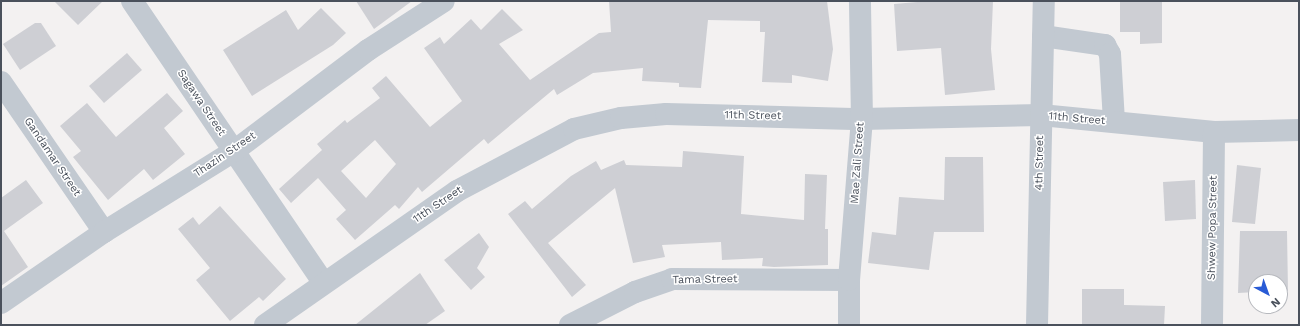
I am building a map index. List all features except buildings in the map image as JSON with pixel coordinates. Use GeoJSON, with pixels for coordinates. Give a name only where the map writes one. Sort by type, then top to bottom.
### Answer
{"type":"FeatureCollection","features":[{"type":"Feature","properties":{"kind":"street","name":"Sagawa Street"},"geometry":{"type":"LineString","coordinates":[[132,1],[324,283]]}},
{"type":"Feature","properties":{"kind":"street","name":"Thazin Street"},"geometry":{"type":"LineString","coordinates":[[1,303],[104,232],[234,151],[368,50],[444,1]]}},
{"type":"Feature","properties":{"kind":"street","name":"Mae Zali Street"},"geometry":{"type":"LineString","coordinates":[[849,325],[849,280],[862,119],[860,1]]}},
{"type":"Feature","properties":{"kind":"street","name":"4th Street"},"geometry":{"type":"LineString","coordinates":[[1037,325],[1044,1]]}},
{"type":"Feature","properties":{"kind":"street"},"geometry":{"type":"LineString","coordinates":[[1043,36],[1105,46],[1110,54],[1114,122]]}},
{"type":"Feature","properties":{"kind":"street","name":"Gandamar Street"},"geometry":{"type":"LineString","coordinates":[[1,82],[104,232]]}},
{"type":"Feature","properties":{"kind":"street","name":"11th Street"},"geometry":{"type":"LineString","coordinates":[[266,325],[457,191],[574,129],[621,118],[666,114],[862,119],[1041,115],[1214,132],[1299,130]]}},
{"type":"Feature","properties":{"kind":"street","name":"Shwew Popa Street"},"geometry":{"type":"LineString","coordinates":[[1212,325],[1214,132]]}},
{"type":"Feature","properties":{"kind":"street","name":"Tama Street"},"geometry":{"type":"LineString","coordinates":[[570,325],[635,292],[672,279],[849,280]]}}]}
